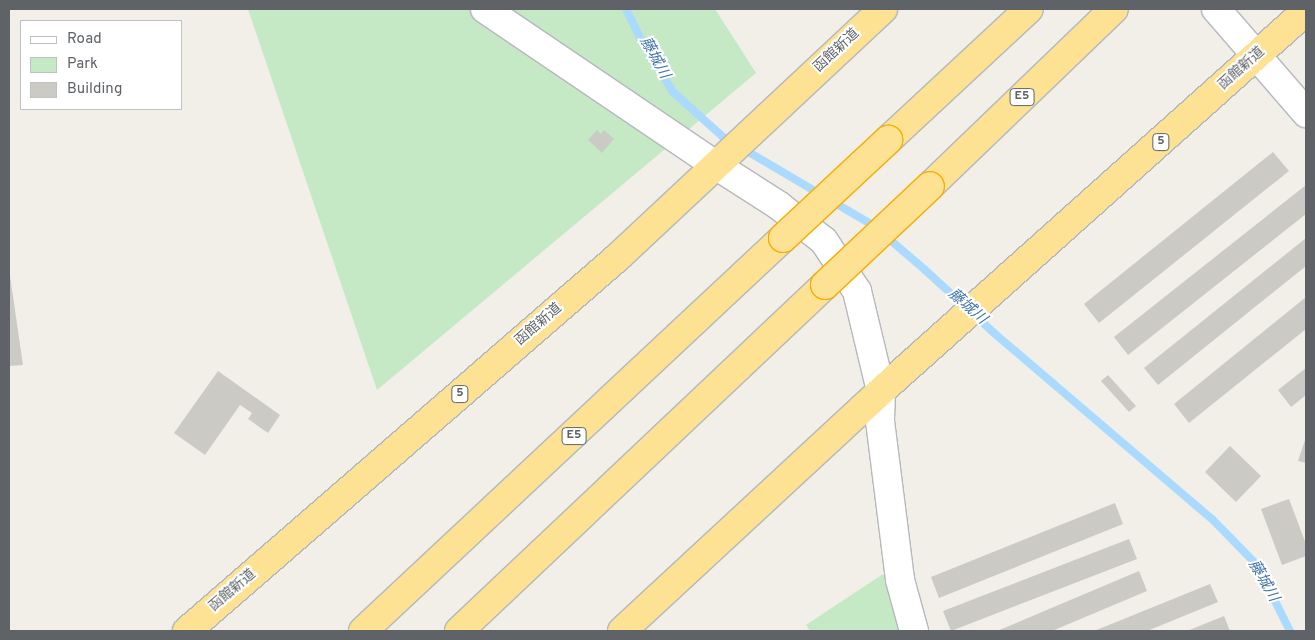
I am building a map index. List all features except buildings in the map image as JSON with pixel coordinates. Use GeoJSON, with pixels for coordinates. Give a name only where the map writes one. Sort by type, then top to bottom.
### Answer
{"type":"FeatureCollection","features":[{"type":"Feature","properties":{"kind":"highway","name":"函館新道"},"geometry":{"type":"LineString","coordinates":[[186,631],[618,257],[883,9]]}},
{"type":"Feature","properties":{"kind":"highway","name":"E5"},"geometry":{"type":"LineString","coordinates":[[363,631],[1029,9]]}},
{"type":"Feature","properties":{"kind":"highway","name":"E5"},"geometry":{"type":"LineString","coordinates":[[459,631],[930,186],[1114,9]]}},
{"type":"Feature","properties":{"kind":"highway","name":"函館新道"},"geometry":{"type":"LineString","coordinates":[[622,631],[882,391],[1306,11]]}},
{"type":"Feature","properties":{"kind":"street"},"geometry":{"type":"LineString","coordinates":[[485,9],[722,158],[824,241],[856,291],[882,391],[880,421],[900,580],[914,631]]}},
{"type":"Feature","properties":{"kind":"street"},"geometry":{"type":"LineString","coordinates":[[1216,9],[1258,55],[1306,113]]}},
{"type":"Feature","properties":{"kind":"green space"},"geometry":{"type":"Polygon","coordinates":[[[248,9],[715,9],[756,73],[377,390],[248,9]]]}},
{"type":"Feature","properties":{"kind":"green space"},"geometry":{"type":"Polygon","coordinates":[[[883,574],[908,631],[810,631],[806,625],[883,574]]]}},
{"type":"Feature","properties":{"kind":"waterway","name":"藤城川"},"geometry":{"type":"LineString","coordinates":[[626,9],[639,36],[673,92],[723,137],[874,226],[994,333],[1213,520],[1257,565],[1290,631]]}}]}
